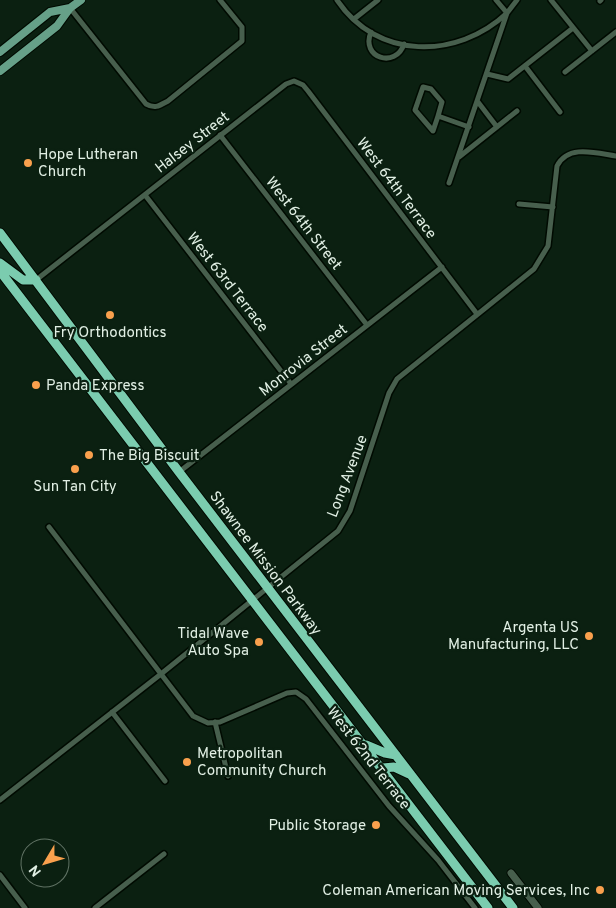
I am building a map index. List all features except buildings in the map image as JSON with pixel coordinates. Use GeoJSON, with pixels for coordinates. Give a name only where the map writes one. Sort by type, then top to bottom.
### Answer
{"type":"FeatureCollection","features":[{"type":"Feature","properties":{"kind":"highway","name":"Shawnee Mission Parkway"},"geometry":{"type":"LineString","coordinates":[[0,233],[179,472],[514,908]]}},
{"type":"Feature","properties":{"kind":"highway"},"geometry":{"type":"LineString","coordinates":[[0,263],[24,280],[36,280]]}},
{"type":"Feature","properties":{"kind":"highway"},"geometry":{"type":"LineString","coordinates":[[0,271],[383,768],[488,908]]}},
{"type":"Feature","properties":{"kind":"highway"},"geometry":{"type":"LineString","coordinates":[[363,743],[379,751],[396,755]]}},
{"type":"Feature","properties":{"kind":"highway"},"geometry":{"type":"LineString","coordinates":[[383,768],[394,768],[411,775]]}},
{"type":"Feature","properties":{"kind":"main road"},"geometry":{"type":"LineString","coordinates":[[0,71],[57,26],[70,8],[81,0]]}},
{"type":"Feature","properties":{"kind":"main road"},"geometry":{"type":"LineString","coordinates":[[13,60],[2,50],[50,12],[70,8]]}},
{"type":"Feature","properties":{"kind":"street"},"geometry":{"type":"LineString","coordinates":[[70,8],[146,104],[159,107],[242,40],[242,27],[220,0]]}},
{"type":"Feature","properties":{"kind":"street"},"geometry":{"type":"LineString","coordinates":[[337,0],[354,19],[372,32],[391,42],[425,48],[455,44],[476,36],[507,13],[517,0]]}},
{"type":"Feature","properties":{"kind":"street"},"geometry":{"type":"LineString","coordinates":[[354,19],[378,0]]}},
{"type":"Feature","properties":{"kind":"street"},"geometry":{"type":"LineString","coordinates":[[496,0],[507,13]]}},
{"type":"Feature","properties":{"kind":"street"},"geometry":{"type":"LineString","coordinates":[[551,0],[592,51]]}},
{"type":"Feature","properties":{"kind":"street"},"geometry":{"type":"LineString","coordinates":[[449,183],[507,13]]}},
{"type":"Feature","properties":{"kind":"street"},"geometry":{"type":"LineString","coordinates":[[487,74],[508,78],[573,28]]}},
{"type":"Feature","properties":{"kind":"street"},"geometry":{"type":"LineString","coordinates":[[372,32],[368,39],[370,48],[376,56],[392,58],[399,53],[404,44]]}},
{"type":"Feature","properties":{"kind":"street"},"geometry":{"type":"LineString","coordinates":[[566,72],[616,32]]}},
{"type":"Feature","properties":{"kind":"street"},"geometry":{"type":"LineString","coordinates":[[525,66],[560,112]]}},
{"type":"Feature","properties":{"kind":"street","name":"Halsey Street"},"geometry":{"type":"LineString","coordinates":[[36,280],[286,84],[294,81]]}},
{"type":"Feature","properties":{"kind":"street","name":"West 64th Terrace"},"geometry":{"type":"LineString","coordinates":[[294,81],[303,85],[308,91],[477,314]]}},
{"type":"Feature","properties":{"kind":"street"},"geometry":{"type":"LineString","coordinates":[[423,88],[431,88],[442,102],[438,116],[432,131],[415,110],[423,88]]}},
{"type":"Feature","properties":{"kind":"street"},"geometry":{"type":"LineString","coordinates":[[478,102],[497,126]]}},
{"type":"Feature","properties":{"kind":"street"},"geometry":{"type":"LineString","coordinates":[[458,157],[517,111]]}},
{"type":"Feature","properties":{"kind":"street"},"geometry":{"type":"LineString","coordinates":[[438,116],[469,127]]}},
{"type":"Feature","properties":{"kind":"street","name":"West 64th Street"},"geometry":{"type":"LineString","coordinates":[[220,135],[367,325]]}},
{"type":"Feature","properties":{"kind":"street","name":"Long Avenue"},"geometry":{"type":"LineString","coordinates":[[0,800],[331,538],[345,522],[353,503],[389,393],[397,379],[534,269],[544,256],[548,246],[558,166],[566,155],[579,152],[616,156]]}},
{"type":"Feature","properties":{"kind":"street","name":"West 63rd Terrace"},"geometry":{"type":"LineString","coordinates":[[145,195],[292,384]]}},
{"type":"Feature","properties":{"kind":"street"},"geometry":{"type":"LineString","coordinates":[[519,204],[553,207]]}},
{"type":"Feature","properties":{"kind":"street","name":"Monrovia Street"},"geometry":{"type":"LineString","coordinates":[[179,472],[442,267]]}},
{"type":"Feature","properties":{"kind":"street"},"geometry":{"type":"LineString","coordinates":[[49,527],[193,716],[208,723],[215,722],[228,776]]}},
{"type":"Feature","properties":{"kind":"street","name":"West 62nd Terrace"},"geometry":{"type":"LineString","coordinates":[[215,722],[287,693],[296,692],[306,699],[389,806],[438,860],[476,908]]}},
{"type":"Feature","properties":{"kind":"street"},"geometry":{"type":"LineString","coordinates":[[112,712],[165,782]]}},
{"type":"Feature","properties":{"kind":"street"},"geometry":{"type":"LineString","coordinates":[[95,908],[164,854]]}},
{"type":"Feature","properties":{"kind":"street"},"geometry":{"type":"LineString","coordinates":[[511,873],[538,908]]}},
{"type":"Feature","properties":{"kind":"street"},"geometry":{"type":"LineString","coordinates":[[0,875],[25,908]]}},
{"type":"Feature","properties":{"kind":"place","name":"Hope Lutheran Church"},"geometry":{"type":"Point","coordinates":[28,163]}},
{"type":"Feature","properties":{"kind":"place","name":"Fry Orthodontics"},"geometry":{"type":"Point","coordinates":[110,315]}},
{"type":"Feature","properties":{"kind":"place","name":"Panda Express"},"geometry":{"type":"Point","coordinates":[36,385]}},
{"type":"Feature","properties":{"kind":"place","name":"The Big Biscuit"},"geometry":{"type":"Point","coordinates":[89,455]}},
{"type":"Feature","properties":{"kind":"place","name":"Sun Tan City"},"geometry":{"type":"Point","coordinates":[75,469]}},
{"type":"Feature","properties":{"kind":"place","name":"Argenta US Manufacturing, LLC"},"geometry":{"type":"Point","coordinates":[589,636]}},
{"type":"Feature","properties":{"kind":"place","name":"Tidal Wave Auto Spa"},"geometry":{"type":"Point","coordinates":[259,642]}},
{"type":"Feature","properties":{"kind":"place","name":"Metropolitan Community Church"},"geometry":{"type":"Point","coordinates":[187,762]}},
{"type":"Feature","properties":{"kind":"place","name":"Public Storage"},"geometry":{"type":"Point","coordinates":[376,825]}},
{"type":"Feature","properties":{"kind":"place","name":"Coleman American Moving Services, Inc"},"geometry":{"type":"Point","coordinates":[600,890]}}]}
